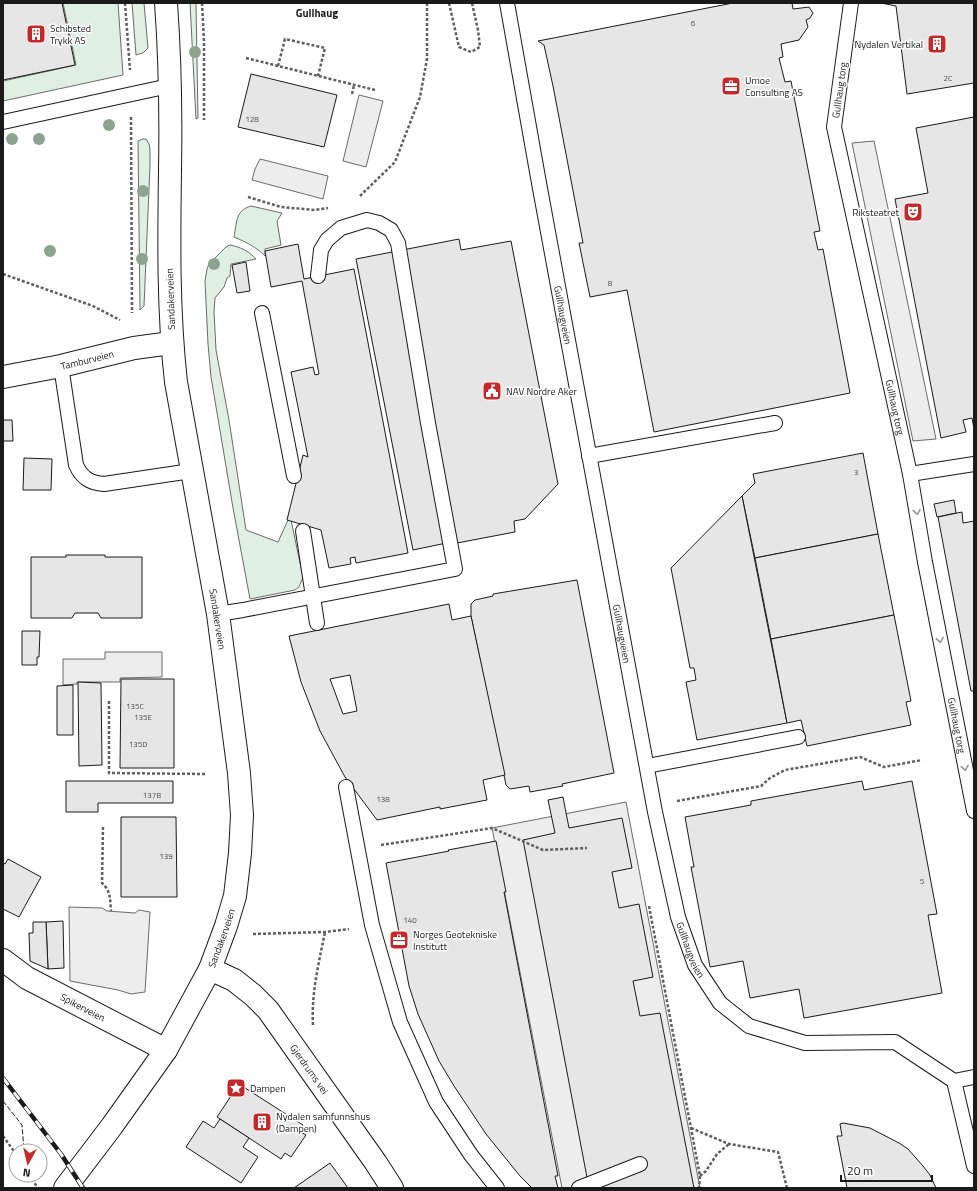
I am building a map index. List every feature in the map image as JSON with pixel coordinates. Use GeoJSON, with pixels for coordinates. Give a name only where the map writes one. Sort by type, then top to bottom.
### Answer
{"type":"FeatureCollection","features":[{"type":"Feature","properties":{"kind":"street","name":"Sandakerveien"},"geometry":{"type":"LineString","coordinates":[[65,1188],[112,1126],[166,1050],[210,969],[226,926],[235,896],[240,853],[242,814],[239,774],[218,614],[191,471],[176,382],[172,343],[169,260],[169,86],[166,3]]}},
{"type":"Feature","properties":{"kind":"street","name":"Tamburveien"},"geometry":{"type":"LineString","coordinates":[[3,378],[61,366],[134,348],[172,343]]}},
{"type":"Feature","properties":{"kind":"street","name":"Spikerveien"},"geometry":{"type":"LineString","coordinates":[[3,960],[26,978],[166,1050]]}},
{"type":"Feature","properties":{"kind":"street","name":"Gjerdrums vei"},"geometry":{"type":"LineString","coordinates":[[210,969],[234,980],[253,995],[268,1010],[392,1188]]}},
{"type":"Feature","properties":{"kind":"lane","name":"Gullhaugveien"},"geometry":{"type":"LineString","coordinates":[[507,3],[655,812],[678,917],[695,964],[720,1003],[749,1026],[805,1043],[895,1042],[954,1081]]}},
{"type":"Feature","properties":{"kind":"lane","name":"Gullhaug torg"},"geometry":{"type":"LineString","coordinates":[[851,3],[834,127],[910,474],[925,562],[974,811]]}},
{"type":"Feature","properties":{"kind":"lane"},"geometry":{"type":"LineString","coordinates":[[3,122],[169,86]]}},
{"type":"Feature","properties":{"kind":"lane"},"geometry":{"type":"LineString","coordinates":[[218,614],[455,569],[428,423],[398,243],[391,230],[379,223],[367,220],[341,228],[327,240],[321,250],[318,276]]}},
{"type":"Feature","properties":{"kind":"lane"},"geometry":{"type":"LineString","coordinates":[[262,313],[294,476]]}},
{"type":"Feature","properties":{"kind":"lane"},"geometry":{"type":"LineString","coordinates":[[61,366],[76,465],[80,474],[87,480],[104,484],[191,471]]}},
{"type":"Feature","properties":{"kind":"lane"},"geometry":{"type":"LineString","coordinates":[[589,456],[775,423]]}},
{"type":"Feature","properties":{"kind":"lane"},"geometry":{"type":"LineString","coordinates":[[910,474],[974,464]]}},
{"type":"Feature","properties":{"kind":"lane"},"geometry":{"type":"LineString","coordinates":[[303,530],[317,622]]}},
{"type":"Feature","properties":{"kind":"lane"},"geometry":{"type":"LineString","coordinates":[[647,766],[798,737]]}},
{"type":"Feature","properties":{"kind":"lane"},"geometry":{"type":"LineString","coordinates":[[346,788],[372,925],[400,1022],[436,1102],[471,1155],[497,1188]]}},
{"type":"Feature","properties":{"kind":"lane"},"geometry":{"type":"LineString","coordinates":[[974,1077],[954,1081],[974,1166]]}},
{"type":"Feature","properties":{"kind":"lane"},"geometry":{"type":"LineString","coordinates":[[579,1188],[640,1164]]}},
{"type":"Feature","properties":{"kind":"path"},"geometry":{"type":"LineString","coordinates":[[125,3],[131,94],[132,313]]}},
{"type":"Feature","properties":{"kind":"path"},"geometry":{"type":"LineString","coordinates":[[202,3],[204,41],[204,120]]}},
{"type":"Feature","properties":{"kind":"path"},"geometry":{"type":"LineString","coordinates":[[358,198],[364,194],[395,162],[420,97],[427,59],[427,3]]}},
{"type":"Feature","properties":{"kind":"path"},"geometry":{"type":"LineString","coordinates":[[449,3],[459,47],[471,52],[480,47],[472,3]]}},
{"type":"Feature","properties":{"kind":"path"},"geometry":{"type":"LineString","coordinates":[[278,66],[285,39],[325,48],[318,76]]}},
{"type":"Feature","properties":{"kind":"path"},"geometry":{"type":"LineString","coordinates":[[246,58],[375,90]]}},
{"type":"Feature","properties":{"kind":"path"},"geometry":{"type":"LineString","coordinates":[[352,94],[354,85]]}},
{"type":"Feature","properties":{"kind":"path"},"geometry":{"type":"LineString","coordinates":[[248,197],[281,207],[315,210],[330,207]]}},
{"type":"Feature","properties":{"kind":"path"},"geometry":{"type":"LineString","coordinates":[[3,274],[93,306],[120,320]]}},
{"type":"Feature","properties":{"kind":"path"},"geometry":{"type":"LineString","coordinates":[[109,701],[109,773],[206,774]]}},
{"type":"Feature","properties":{"kind":"path"},"geometry":{"type":"LineString","coordinates":[[675,802],[761,786],[770,778],[785,770],[860,757],[884,767],[922,760]]}},
{"type":"Feature","properties":{"kind":"path"},"geometry":{"type":"LineString","coordinates":[[103,827],[102,883],[110,894],[111,911]]}},
{"type":"Feature","properties":{"kind":"path"},"geometry":{"type":"LineString","coordinates":[[358,849],[492,828],[543,850],[587,848]]}},
{"type":"Feature","properties":{"kind":"path"},"geometry":{"type":"LineString","coordinates":[[649,906],[700,1176],[699,1188]]}},
{"type":"Feature","properties":{"kind":"path"},"geometry":{"type":"LineString","coordinates":[[248,934],[325,932],[356,928]]}},
{"type":"Feature","properties":{"kind":"path"},"geometry":{"type":"LineString","coordinates":[[312,1020],[316,977],[325,932]]}},
{"type":"Feature","properties":{"kind":"path"},"geometry":{"type":"LineString","coordinates":[[691,1128],[729,1144],[778,1152],[787,1188]]}},
{"type":"Feature","properties":{"kind":"path"},"geometry":{"type":"LineString","coordinates":[[700,1176],[706,1171],[717,1154],[729,1144]]}},
{"type":"Feature","properties":{"kind":"green space"},"geometry":{"type":"Polygon","coordinates":[[[63,3],[118,3],[123,75],[3,101],[3,81],[76,65],[63,3]]]}},
{"type":"Feature","properties":{"kind":"green space"},"geometry":{"type":"Polygon","coordinates":[[[132,3],[144,3],[148,48],[143,53],[136,55],[132,3]]]}},
{"type":"Feature","properties":{"kind":"green space"},"geometry":{"type":"Polygon","coordinates":[[[190,3],[196,3],[198,118],[196,119],[190,3]]]}},
{"type":"Feature","properties":{"kind":"green space"},"geometry":{"type":"Polygon","coordinates":[[[146,139],[149,144],[150,166],[144,306],[140,310],[138,141],[146,139]]]}},
{"type":"Feature","properties":{"kind":"green space"},"geometry":{"type":"Polygon","coordinates":[[[251,206],[282,213],[277,221],[281,245],[265,249],[265,256],[251,245],[234,237],[236,222],[239,214],[251,206]]]}},
{"type":"Feature","properties":{"kind":"green space"},"geometry":{"type":"Polygon","coordinates":[[[230,245],[244,250],[256,259],[231,264],[230,276],[227,278],[224,287],[215,298],[214,312],[216,350],[229,420],[246,530],[278,542],[288,520],[291,520],[303,577],[299,587],[295,590],[250,599],[211,377],[208,344],[205,281],[207,269],[209,264],[226,247],[230,245]]]}},
{"type":"Feature","properties":{"kind":"shaded area"},"geometry":{"type":"Polygon","coordinates":[[[359,95],[383,101],[366,167],[343,161],[359,95]]]}},
{"type":"Feature","properties":{"kind":"shaded area"},"geometry":{"type":"Polygon","coordinates":[[[874,141],[936,439],[913,441],[852,143],[874,141]]]}},
{"type":"Feature","properties":{"kind":"shaded area"},"geometry":{"type":"Polygon","coordinates":[[[260,159],[328,176],[323,199],[252,180],[260,159]]]}},
{"type":"Feature","properties":{"kind":"shaded area"},"geometry":{"type":"Polygon","coordinates":[[[105,652],[162,652],[162,677],[120,678],[120,682],[77,682],[77,684],[63,685],[63,659],[105,659],[105,652]]]}},
{"type":"Feature","properties":{"kind":"shaded area"},"geometry":{"type":"Polygon","coordinates":[[[626,802],[700,1188],[562,1188],[492,828],[626,802]]]}},
{"type":"Feature","properties":{"kind":"shaded area"},"geometry":{"type":"Polygon","coordinates":[[[69,907],[102,908],[107,911],[135,913],[139,910],[150,912],[145,992],[131,994],[118,990],[70,981],[69,907]]]}},
{"type":"Feature","properties":{"kind":"building","name":"Schibsted Trykk AS"},"geometry":{"type":"Polygon","coordinates":[[[3,3],[62,3],[75,65],[3,80],[3,3]]]}},
{"type":"Feature","properties":{"kind":"building"},"geometry":{"type":"Polygon","coordinates":[[[733,3],[792,3],[793,9],[809,7],[813,13],[810,18],[806,20],[808,27],[799,40],[781,44],[783,57],[779,58],[785,82],[791,81],[820,231],[814,232],[818,250],[823,249],[850,393],[654,432],[627,290],[590,297],[579,243],[583,243],[553,86],[544,45],[538,41],[733,3]]]}},
{"type":"Feature","properties":{"kind":"building","name":"Nydalen Vertikal"},"geometry":{"type":"Polygon","coordinates":[[[881,3],[974,3],[974,83],[907,94],[896,6],[881,3]]]}},
{"type":"Feature","properties":{"kind":"building"},"geometry":{"type":"Polygon","coordinates":[[[251,74],[337,95],[324,147],[238,127],[251,74]]]}},
{"type":"Feature","properties":{"kind":"building"},"geometry":{"type":"Polygon","coordinates":[[[974,117],[974,429],[972,418],[963,420],[966,432],[941,438],[895,199],[928,193],[916,128],[974,117]]]}},
{"type":"Feature","properties":{"kind":"building"},"geometry":{"type":"Polygon","coordinates":[[[459,239],[461,250],[511,241],[558,484],[525,519],[514,521],[515,532],[457,543],[456,541],[413,550],[356,259],[459,239]]]}},
{"type":"Feature","properties":{"kind":"building"},"geometry":{"type":"Polygon","coordinates":[[[298,244],[304,279],[354,269],[408,553],[356,563],[355,557],[350,558],[351,564],[329,568],[321,530],[287,520],[303,455],[308,457],[291,372],[313,367],[315,375],[319,374],[302,281],[271,287],[265,251],[298,244]]]}},
{"type":"Feature","properties":{"kind":"building"},"geometry":{"type":"Polygon","coordinates":[[[246,262],[250,291],[237,293],[232,265],[246,262]]]}},
{"type":"Feature","properties":{"kind":"building"},"geometry":{"type":"Polygon","coordinates":[[[3,420],[12,420],[13,441],[3,441],[3,420]]]}},
{"type":"Feature","properties":{"kind":"building"},"geometry":{"type":"Polygon","coordinates":[[[863,453],[878,534],[755,558],[742,496],[755,483],[753,474],[863,453]]]}},
{"type":"Feature","properties":{"kind":"building"},"geometry":{"type":"Polygon","coordinates":[[[24,458],[52,459],[51,490],[23,490],[24,458]]]}},
{"type":"Feature","properties":{"kind":"building"},"geometry":{"type":"Polygon","coordinates":[[[742,496],[787,723],[697,740],[686,682],[696,680],[694,668],[690,668],[671,568],[742,496]]]}},
{"type":"Feature","properties":{"kind":"building"},"geometry":{"type":"Polygon","coordinates":[[[954,500],[956,513],[937,517],[934,504],[954,500]]]}},
{"type":"Feature","properties":{"kind":"building"},"geometry":{"type":"Polygon","coordinates":[[[962,512],[963,523],[974,521],[974,691],[971,691],[938,517],[962,512]]]}},
{"type":"Feature","properties":{"kind":"building"},"geometry":{"type":"Polygon","coordinates":[[[878,534],[894,615],[771,639],[755,558],[878,534]]]}},
{"type":"Feature","properties":{"kind":"building"},"geometry":{"type":"Polygon","coordinates":[[[66,555],[142,557],[142,618],[101,618],[98,613],[75,613],[72,618],[31,618],[31,557],[66,557],[66,555]]]}},
{"type":"Feature","properties":{"kind":"building"},"geometry":{"type":"Polygon","coordinates":[[[577,580],[614,773],[562,784],[563,786],[530,792],[529,786],[510,789],[506,785],[471,616],[471,604],[475,600],[493,596],[493,594],[577,580]]]}},
{"type":"Feature","properties":{"kind":"building"},"geometry":{"type":"Polygon","coordinates":[[[449,604],[452,620],[471,616],[505,775],[483,780],[487,800],[440,809],[440,807],[377,820],[345,777],[320,731],[301,682],[289,636],[449,604]],[[350,675],[330,679],[343,714],[357,711],[350,675]]]}},
{"type":"Feature","properties":{"kind":"building"},"geometry":{"type":"Polygon","coordinates":[[[894,615],[911,701],[906,702],[911,725],[807,746],[801,720],[787,723],[771,639],[894,615]]]}},
{"type":"Feature","properties":{"kind":"building"},"geometry":{"type":"Polygon","coordinates":[[[22,631],[40,631],[39,657],[37,657],[37,665],[22,665],[22,631]]]}},
{"type":"Feature","properties":{"kind":"building"},"geometry":{"type":"Polygon","coordinates":[[[121,679],[174,679],[174,768],[120,768],[121,679]]]}},
{"type":"Feature","properties":{"kind":"building"},"geometry":{"type":"Polygon","coordinates":[[[78,682],[101,683],[102,765],[79,766],[78,682]]]}},
{"type":"Feature","properties":{"kind":"building"},"geometry":{"type":"Polygon","coordinates":[[[73,685],[73,735],[57,735],[57,686],[73,685]]]}},
{"type":"Feature","properties":{"kind":"building"},"geometry":{"type":"Polygon","coordinates":[[[66,781],[173,781],[173,803],[98,803],[98,812],[66,812],[66,781]]]}},
{"type":"Feature","properties":{"kind":"building"},"geometry":{"type":"Polygon","coordinates":[[[862,781],[864,790],[912,781],[937,914],[928,915],[942,993],[804,1018],[799,989],[750,998],[743,961],[710,967],[691,867],[694,867],[685,817],[751,805],[751,801],[862,781]]]}},
{"type":"Feature","properties":{"kind":"building"},"geometry":{"type":"Polygon","coordinates":[[[563,797],[569,828],[622,818],[632,868],[612,872],[619,908],[639,904],[653,977],[633,981],[640,1016],[660,1013],[694,1188],[589,1188],[523,840],[555,833],[548,800],[563,797]]]}},
{"type":"Feature","properties":{"kind":"building"},"geometry":{"type":"Polygon","coordinates":[[[121,817],[176,817],[177,897],[121,897],[121,817]]]}},
{"type":"Feature","properties":{"kind":"building"},"geometry":{"type":"Polygon","coordinates":[[[496,841],[506,892],[504,892],[558,1176],[555,1176],[558,1188],[532,1188],[520,1176],[486,1134],[439,1061],[418,1014],[409,986],[386,863],[496,841]]]}},
{"type":"Feature","properties":{"kind":"building"},"geometry":{"type":"Polygon","coordinates":[[[8,859],[41,877],[19,917],[3,909],[3,863],[5,864],[8,859]]]}},
{"type":"Feature","properties":{"kind":"building"},"geometry":{"type":"Polygon","coordinates":[[[63,921],[64,968],[48,969],[46,922],[63,921]]]}},
{"type":"Feature","properties":{"kind":"building"},"geometry":{"type":"Polygon","coordinates":[[[33,922],[46,922],[48,969],[30,961],[29,933],[33,933],[33,922]]]}},
{"type":"Feature","properties":{"kind":"building","name":"Nydalen samfunnshus (Dampen)"},"geometry":{"type":"Polygon","coordinates":[[[239,1084],[303,1125],[299,1131],[306,1135],[291,1157],[285,1153],[281,1159],[217,1117],[239,1084]]]}},
{"type":"Feature","properties":{"kind":"building"},"geometry":{"type":"Polygon","coordinates":[[[220,1119],[249,1138],[243,1147],[258,1157],[241,1183],[186,1147],[203,1121],[214,1128],[220,1119]]]}},
{"type":"Feature","properties":{"kind":"building"},"geometry":{"type":"Polygon","coordinates":[[[843,1123],[870,1128],[908,1149],[930,1175],[936,1188],[847,1188],[837,1136],[842,1136],[840,1124],[843,1123]]]}},
{"type":"Feature","properties":{"kind":"building"},"geometry":{"type":"Polygon","coordinates":[[[330,1163],[348,1188],[294,1188],[330,1163]]]}},
{"type":"Feature","properties":{"kind":"railway"},"geometry":{"type":"LineString","coordinates":[[3,1078],[61,1154],[83,1188]]}},
{"type":"Feature","properties":{"kind":"fence"},"geometry":{"type":"LineString","coordinates":[[3,1101],[22,1125],[23,1143]]}},
{"type":"Feature","properties":{"kind":"place","name":"Schibsted Trykk AS"},"geometry":{"type":"Point","coordinates":[36,34]}},
{"type":"Feature","properties":{"kind":"place","name":"Nydalen Vertikal"},"geometry":{"type":"Point","coordinates":[937,44]}},
{"type":"Feature","properties":{"kind":"place","name":"Umoe Consulting AS"},"geometry":{"type":"Point","coordinates":[731,86]}},
{"type":"Feature","properties":{"kind":"place","name":"Riksteatret"},"geometry":{"type":"Point","coordinates":[913,212]}},
{"type":"Feature","properties":{"kind":"place","name":"NAV Nordre Aker"},"geometry":{"type":"Point","coordinates":[492,391]}},
{"type":"Feature","properties":{"kind":"place","name":"Norges Geotekniske Institutt"},"geometry":{"type":"Point","coordinates":[399,940]}},
{"type":"Feature","properties":{"kind":"place","name":"Dampen"},"geometry":{"type":"Point","coordinates":[236,1088]}},
{"type":"Feature","properties":{"kind":"place","name":"Nydalen samfunnshus (Dampen)"},"geometry":{"type":"Point","coordinates":[262,1122]}},
{"type":"Feature","properties":{"kind":"district","name":"Gullhaug"},"geometry":{"type":"Point","coordinates":[317,13]}}]}
